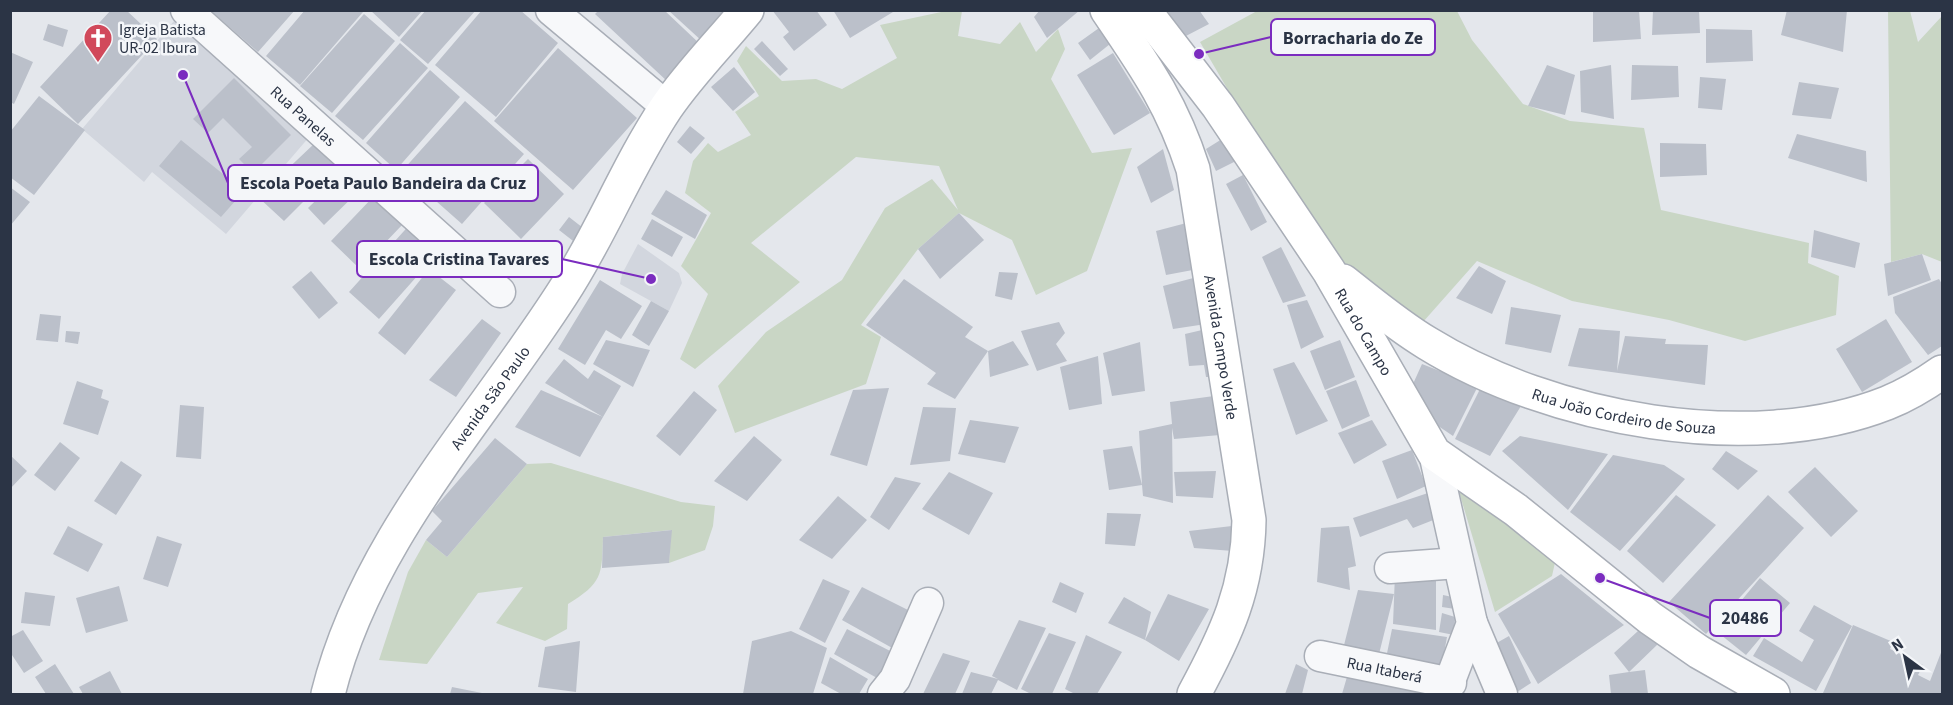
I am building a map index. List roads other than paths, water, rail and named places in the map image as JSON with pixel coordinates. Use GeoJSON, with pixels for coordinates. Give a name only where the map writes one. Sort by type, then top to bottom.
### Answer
{"type":"FeatureCollection","features":[{"type":"Feature","properties":{"kind":"main road","name":"Avenida São Paulo"},"geometry":{"type":"LineString","coordinates":[[328,694],[340,650],[394,540],[429,482],[562,294],[628,171],[667,107],[747,10]]}},
{"type":"Feature","properties":{"kind":"main road","name":"Avenida Campo Verde"},"geometry":{"type":"LineString","coordinates":[[1107,10],[1157,82],[1174,117],[1193,169],[1249,520],[1249,553],[1235,608],[1220,646],[1194,694]]}},
{"type":"Feature","properties":{"kind":"main road","name":"Rua do Campo"},"geometry":{"type":"LineString","coordinates":[[1144,10],[1218,106],[1329,271],[1434,453]]}},
{"type":"Feature","properties":{"kind":"main road","name":"Rua João Cordeiro de Souza"},"geometry":{"type":"LineString","coordinates":[[1329,271],[1426,343],[1513,386],[1578,406],[1667,425],[1724,428],[1778,425],[1841,417],[1886,403],[1942,372]]}},
{"type":"Feature","properties":{"kind":"main road"},"geometry":{"type":"LineString","coordinates":[[1434,453],[1516,510],[1699,652],[1773,694]]}},
{"type":"Feature","properties":{"kind":"street","name":"Rua Panelas"},"geometry":{"type":"LineString","coordinates":[[186,10],[500,292]]}},
{"type":"Feature","properties":{"kind":"street"},"geometry":{"type":"LineString","coordinates":[[550,10],[667,107]]}},
{"type":"Feature","properties":{"kind":"street","name":"Rua do Campo"},"geometry":{"type":"LineString","coordinates":[[1434,453],[1472,623],[1502,694]]}},
{"type":"Feature","properties":{"kind":"street"},"geometry":{"type":"LineString","coordinates":[[1390,568],[1458,563]]}},
{"type":"Feature","properties":{"kind":"street"},"geometry":{"type":"LineString","coordinates":[[883,694],[895,679],[928,603]]}},
{"type":"Feature","properties":{"kind":"street"},"geometry":{"type":"LineString","coordinates":[[1448,689],[1472,623]]}},
{"type":"Feature","properties":{"kind":"street","name":"Rua Itaberá"},"geometry":{"type":"LineString","coordinates":[[1320,656],[1448,689]]}},
{"type":"Feature","properties":{"kind":"place","name":"Borracharia do Ze"},"geometry":{"type":"Point","coordinates":[1199,54]}},
{"type":"Feature","properties":{"kind":"place","name":"Igreja Batista UR-02 Ibura"},"geometry":{"type":"Point","coordinates":[98,64]}},
{"type":"Feature","properties":{"kind":"place","name":"Escola Poeta Paulo Bandeira da Cruz"},"geometry":{"type":"Point","coordinates":[183,75]}},
{"type":"Feature","properties":{"kind":"place","name":"Escola Cristina Tavares"},"geometry":{"type":"Point","coordinates":[651,279]}},
{"type":"Feature","properties":{"kind":"place","name":"20486"},"geometry":{"type":"Point","coordinates":[1600,578]}}]}
